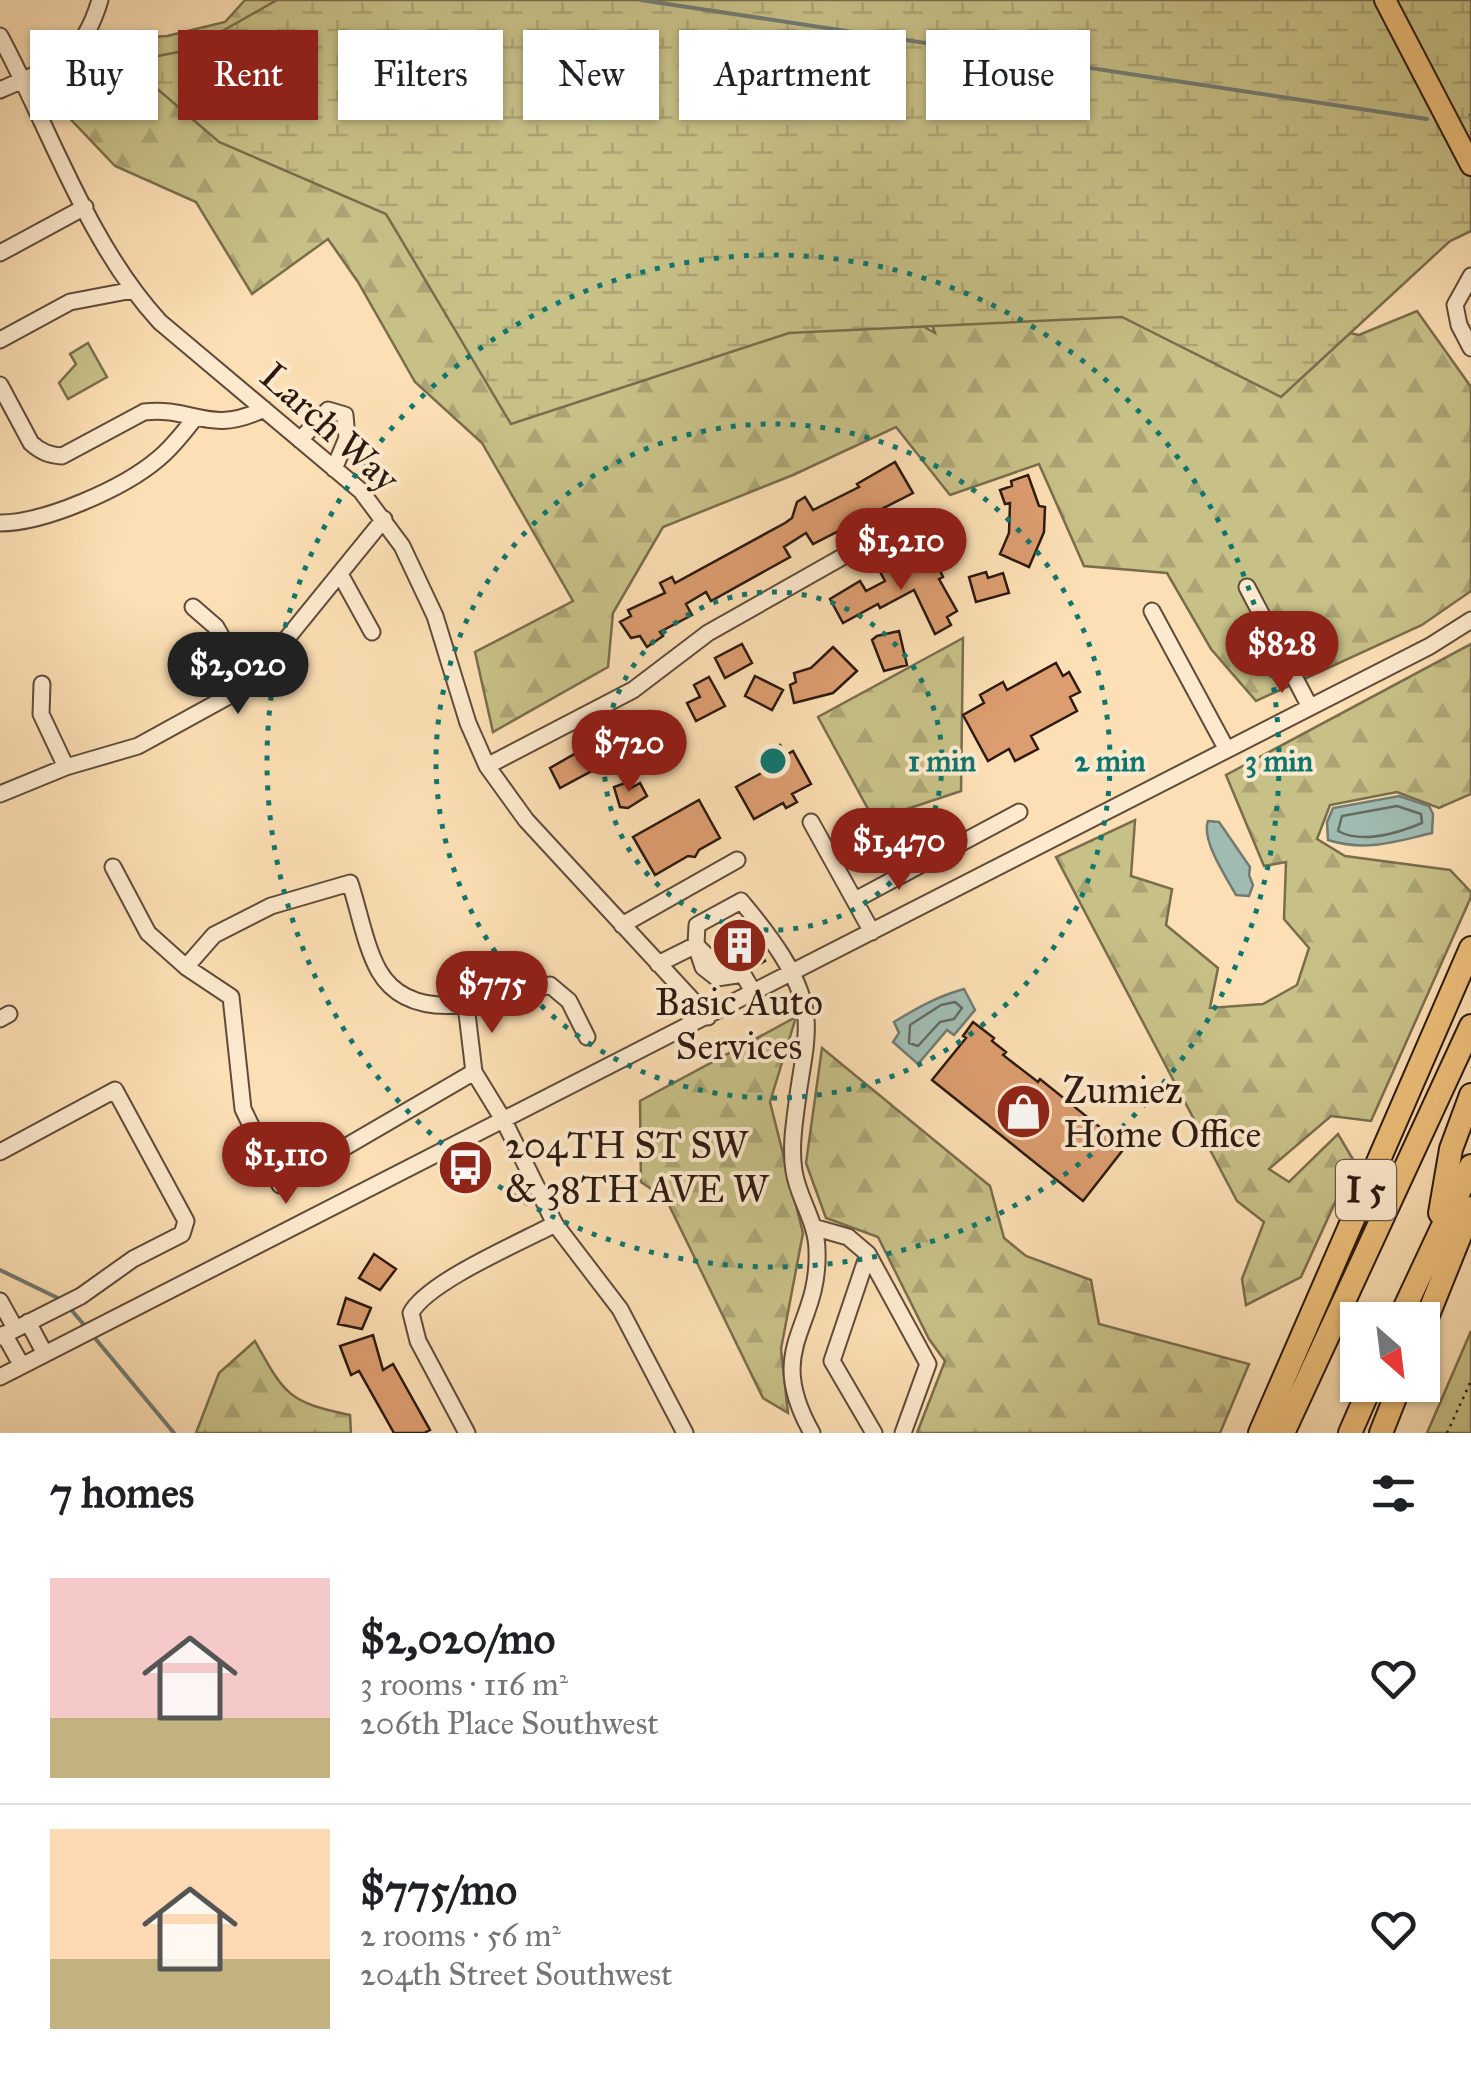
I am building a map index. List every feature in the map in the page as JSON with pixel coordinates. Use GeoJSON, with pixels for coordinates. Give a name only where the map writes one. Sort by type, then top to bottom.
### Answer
{"type":"FeatureCollection","features":[{"type":"Feature","properties":{"kind":"highway","name":"I 5"},"geometry":{"type":"LineString","coordinates":[[1260,1433],[1471,948]]}},
{"type":"Feature","properties":{"kind":"highway"},"geometry":{"type":"LineString","coordinates":[[1283,1433],[1471,1026]]}},
{"type":"Feature","properties":{"kind":"highway"},"geometry":{"type":"LineString","coordinates":[[1436,1236],[1451,1148],[1471,1095]]}},
{"type":"Feature","properties":{"kind":"highway","name":"I 5"},"geometry":{"type":"LineString","coordinates":[[1407,1302],[1471,1166]]}},
{"type":"Feature","properties":{"kind":"highway"},"geometry":{"type":"LineString","coordinates":[[1433,1302],[1471,1208]]}},
{"type":"Feature","properties":{"kind":"highway"},"geometry":{"type":"LineString","coordinates":[[1350,1433],[1364,1402]]}},
{"type":"Feature","properties":{"kind":"highway"},"geometry":{"type":"LineString","coordinates":[[1381,1433],[1393,1402]]}},
{"type":"Feature","properties":{"kind":"main road"},"geometry":{"type":"LineString","coordinates":[[1385,0],[1471,165]]}},
{"type":"Feature","properties":{"kind":"street"},"geometry":{"type":"LineString","coordinates":[[0,90],[56,65],[77,50],[100,0]]}},
{"type":"Feature","properties":{"kind":"street","name":"Larch Way"},"geometry":{"type":"LineString","coordinates":[[0,36],[85,207],[133,290],[160,322],[361,492],[384,519],[402,546],[434,616],[468,723],[487,766],[526,820],[708,1016]]}},
{"type":"Feature","properties":{"kind":"street"},"geometry":{"type":"LineString","coordinates":[[0,254],[85,207]]}},
{"type":"Feature","properties":{"kind":"street"},"geometry":{"type":"LineString","coordinates":[[1471,276],[1455,305],[1459,325],[1471,348]]}},
{"type":"Feature","properties":{"kind":"street"},"geometry":{"type":"LineString","coordinates":[[0,340],[70,302],[133,290]]}},
{"type":"Feature","properties":{"kind":"street"},"geometry":{"type":"LineString","coordinates":[[0,385],[32,444],[56,456],[144,412],[234,422],[264,410]]}},
{"type":"Feature","properties":{"kind":"street"},"geometry":{"type":"LineString","coordinates":[[300,440],[328,410],[345,416],[346,438],[334,469]]}},
{"type":"Feature","properties":{"kind":"street"},"geometry":{"type":"LineString","coordinates":[[0,523],[22,523],[54,514],[121,482],[157,461],[195,418]]}},
{"type":"Feature","properties":{"kind":"street"},"geometry":{"type":"LineString","coordinates":[[487,766],[633,690],[708,632],[896,526],[924,518],[950,525]]}},
{"type":"Feature","properties":{"kind":"street"},"geometry":{"type":"LineString","coordinates":[[0,794],[66,767],[138,746],[249,685],[384,519]]}},
{"type":"Feature","properties":{"kind":"street"},"geometry":{"type":"LineString","coordinates":[[340,574],[372,632]]}},
{"type":"Feature","properties":{"kind":"street"},"geometry":{"type":"LineString","coordinates":[[1247,586],[1310,707]]}},
{"type":"Feature","properties":{"kind":"street"},"geometry":{"type":"LineString","coordinates":[[193,607],[216,627],[249,685]]}},
{"type":"Feature","properties":{"kind":"street"},"geometry":{"type":"LineString","coordinates":[[1152,612],[1228,750]]}},
{"type":"Feature","properties":{"kind":"street"},"geometry":{"type":"LineString","coordinates":[[0,1377],[1228,750],[1450,635],[1471,620]]}},
{"type":"Feature","properties":{"kind":"street"},"geometry":{"type":"LineString","coordinates":[[42,684],[40,714],[66,767]]}},
{"type":"Feature","properties":{"kind":"street"},"geometry":{"type":"LineString","coordinates":[[855,900],[1019,812]]}},
{"type":"Feature","properties":{"kind":"street"},"geometry":{"type":"LineString","coordinates":[[811,822],[872,932]]}},
{"type":"Feature","properties":{"kind":"street"},"geometry":{"type":"LineString","coordinates":[[622,925],[737,860]]}},
{"type":"Feature","properties":{"kind":"street"},"geometry":{"type":"LineString","coordinates":[[113,868],[148,932],[186,966],[231,996],[243,1110],[280,1185],[474,1072]]}},
{"type":"Feature","properties":{"kind":"street"},"geometry":{"type":"LineString","coordinates":[[186,966],[214,935],[271,906],[350,883],[378,970],[395,991],[428,1004],[466,1006],[550,986],[569,1001],[587,1036]]}},
{"type":"Feature","properties":{"kind":"street"},"geometry":{"type":"LineString","coordinates":[[754,993],[741,970],[712,961],[696,945],[697,925],[741,901],[772,939],[792,973],[807,1018],[794,1132],[794,1172],[818,1251],[811,1297],[793,1346],[791,1375],[798,1409],[812,1433]]}},
{"type":"Feature","properties":{"kind":"street"},"geometry":{"type":"LineString","coordinates":[[658,964],[696,945]]}},
{"type":"Feature","properties":{"kind":"street"},"geometry":{"type":"LineString","coordinates":[[466,1006],[474,1072],[504,1121],[555,1224],[620,1309],[685,1433]]}},
{"type":"Feature","properties":{"kind":"street"},"geometry":{"type":"LineString","coordinates":[[0,1152],[114,1090],[186,1220],[182,1234],[134,1259],[80,1296],[12,1330]]}},
{"type":"Feature","properties":{"kind":"street"},"geometry":{"type":"LineString","coordinates":[[467,1433],[418,1342],[411,1314],[416,1303],[437,1287],[555,1224]]}},
{"type":"Feature","properties":{"kind":"street"},"geometry":{"type":"LineString","coordinates":[[813,1227],[848,1238],[868,1254],[928,1364],[903,1433]]}},
{"type":"Feature","properties":{"kind":"street"},"geometry":{"type":"LineString","coordinates":[[868,1254],[832,1361],[874,1433]]}},
{"type":"Feature","properties":{"kind":"street"},"geometry":{"type":"LineString","coordinates":[[0,1302],[22,1366]]}},
{"type":"Feature","properties":{"kind":"street"},"geometry":{"type":"LineString","coordinates":[[12,1330],[45,1354]]}},
{"type":"Feature","properties":{"kind":"path"},"geometry":{"type":"LineString","coordinates":[[1447,1433],[1471,1382]]}},
{"type":"Feature","properties":{"kind":"green space"},"geometry":{"type":"Polygon","coordinates":[[[245,0],[329,0],[385,30],[338,30],[338,120],[503,120],[503,94],[523,105],[523,120],[551,120],[935,333],[878,179],[1227,307],[1359,335],[1417,311],[1471,387],[1471,591],[1422,625],[1256,701],[1211,649],[1167,573],[1084,566],[1039,464],[950,495],[896,427],[793,475],[663,527],[613,613],[608,667],[493,732],[475,652],[573,601],[482,443],[415,382],[358,282],[328,239],[252,294],[196,202],[115,166],[71,120],[158,120],[158,37],[178,33],[178,120],[318,120],[318,30],[192,30],[225,22],[245,0]]]}},
{"type":"Feature","properties":{"kind":"green space"},"geometry":{"type":"Polygon","coordinates":[[[277,0],[1471,0],[1471,231],[1450,241],[1281,397],[1122,317],[789,333],[511,424],[386,214],[219,142],[193,120],[318,120],[318,30],[224,30],[277,0]]]}},
{"type":"Feature","properties":{"kind":"green space"},"geometry":{"type":"Polygon","coordinates":[[[178,52],[178,107],[158,90],[158,56],[178,52]]]}},
{"type":"Feature","properties":{"kind":"green space"},"geometry":{"type":"Polygon","coordinates":[[[88,343],[107,377],[68,399],[59,383],[76,364],[70,354],[88,343]]]}},
{"type":"Feature","properties":{"kind":"green space"},"geometry":{"type":"Polygon","coordinates":[[[963,638],[961,791],[874,820],[818,717],[963,638]]]}},
{"type":"Feature","properties":{"kind":"green space"},"geometry":{"type":"Polygon","coordinates":[[[1471,644],[1471,794],[1439,808],[1397,792],[1330,805],[1317,839],[1345,856],[1450,870],[1471,892],[1471,897],[1371,1121],[1331,1116],[1269,1169],[1289,1182],[1338,1134],[1354,1161],[1301,1277],[1246,1305],[1242,1279],[1264,1222],[1237,1201],[1056,857],[1135,820],[1131,876],[1172,889],[1166,925],[1218,968],[1210,1008],[1263,1004],[1297,985],[1309,948],[1284,919],[1286,862],[1264,866],[1226,775],[1471,644]]]}},
{"type":"Feature","properties":{"kind":"green space"},"geometry":{"type":"Polygon","coordinates":[[[796,1017],[770,1102],[803,1233],[781,1349],[788,1413],[763,1398],[666,1199],[641,1182],[640,1101],[796,1017]]]}},
{"type":"Feature","properties":{"kind":"green space"},"geometry":{"type":"Polygon","coordinates":[[[822,1048],[990,1186],[1004,1238],[1026,1256],[1091,1280],[1099,1324],[1249,1364],[1220,1433],[917,1433],[945,1361],[929,1339],[878,1237],[826,1218],[806,1163],[822,1048]]]}},
{"type":"Feature","properties":{"kind":"green space"},"geometry":{"type":"Polygon","coordinates":[[[1471,1331],[1471,1433],[1427,1433],[1471,1331]]]}},
{"type":"Feature","properties":{"kind":"green space"},"geometry":{"type":"Polygon","coordinates":[[[255,1341],[290,1393],[313,1406],[350,1415],[351,1433],[196,1433],[219,1373],[255,1341]]]}},
{"type":"Feature","properties":{"kind":"water"},"geometry":{"type":"Polygon","coordinates":[[[1399,796],[1429,806],[1433,814],[1432,833],[1368,845],[1328,840],[1327,822],[1333,808],[1399,796]]]}},
{"type":"Feature","properties":{"kind":"water"},"geometry":{"type":"Polygon","coordinates":[[[1208,821],[1219,822],[1250,867],[1253,885],[1249,896],[1236,895],[1221,869],[1208,838],[1208,821]]]}},
{"type":"Feature","properties":{"kind":"water"},"geometry":{"type":"Polygon","coordinates":[[[964,989],[975,1010],[954,1035],[947,1030],[918,1064],[893,1042],[899,1033],[894,1022],[964,989]]]}},
{"type":"Feature","properties":{"kind":"building"},"geometry":{"type":"Polygon","coordinates":[[[895,462],[913,493],[813,544],[806,533],[784,547],[790,557],[711,601],[706,592],[686,604],[692,615],[660,632],[663,636],[647,647],[640,636],[631,638],[620,622],[631,616],[628,610],[665,593],[660,583],[672,577],[675,583],[785,523],[792,518],[797,502],[805,497],[813,510],[859,487],[857,484],[895,462]]]}},
{"type":"Feature","properties":{"kind":"building"},"geometry":{"type":"Polygon","coordinates":[[[1028,475],[1039,506],[1045,507],[1044,532],[1029,567],[1000,554],[1009,533],[1010,503],[1005,504],[1000,490],[1028,475]]]}},
{"type":"Feature","properties":{"kind":"building"},"geometry":{"type":"Polygon","coordinates":[[[915,557],[919,566],[934,558],[943,577],[939,579],[957,611],[947,617],[951,625],[935,634],[914,590],[843,623],[830,599],[860,581],[866,591],[885,581],[879,570],[895,562],[897,567],[915,557]]]}},
{"type":"Feature","properties":{"kind":"building"},"geometry":{"type":"Polygon","coordinates":[[[986,572],[988,578],[1003,573],[1009,593],[976,602],[969,577],[986,572]]]}},
{"type":"Feature","properties":{"kind":"building"},"geometry":{"type":"Polygon","coordinates":[[[899,631],[907,665],[884,671],[872,640],[899,631]]]}},
{"type":"Feature","properties":{"kind":"building"},"geometry":{"type":"Polygon","coordinates":[[[742,644],[752,663],[725,678],[715,658],[742,644]]]}},
{"type":"Feature","properties":{"kind":"building"},"geometry":{"type":"Polygon","coordinates":[[[833,647],[857,671],[833,693],[794,703],[790,685],[796,682],[794,673],[811,668],[833,647]]]}},
{"type":"Feature","properties":{"kind":"building"},"geometry":{"type":"Polygon","coordinates":[[[1056,663],[1063,676],[1069,672],[1080,692],[1070,697],[1077,711],[1031,736],[1038,749],[1015,761],[1009,749],[988,761],[963,715],[984,703],[980,695],[1003,682],[1007,690],[1056,663]]]}},
{"type":"Feature","properties":{"kind":"building"},"geometry":{"type":"Polygon","coordinates":[[[755,676],[783,690],[772,710],[745,696],[755,676]]]}},
{"type":"Feature","properties":{"kind":"building"},"geometry":{"type":"Polygon","coordinates":[[[709,677],[725,706],[696,721],[687,703],[700,697],[694,685],[709,677]]]}},
{"type":"Feature","properties":{"kind":"building"},"geometry":{"type":"Polygon","coordinates":[[[649,711],[663,743],[645,751],[642,744],[560,788],[550,768],[649,711]]]}},
{"type":"Feature","properties":{"kind":"building"},"geometry":{"type":"Polygon","coordinates":[[[780,745],[786,755],[793,751],[811,784],[792,794],[797,802],[786,808],[783,803],[754,819],[736,787],[776,765],[769,752],[780,745]]]}},
{"type":"Feature","properties":{"kind":"building"},"geometry":{"type":"Polygon","coordinates":[[[628,782],[631,788],[640,783],[647,796],[628,808],[620,807],[614,787],[628,782]]]}},
{"type":"Feature","properties":{"kind":"building"},"geometry":{"type":"Polygon","coordinates":[[[699,800],[720,838],[699,850],[695,857],[688,856],[655,875],[633,837],[699,800]]]}},
{"type":"Feature","properties":{"kind":"building","name":"Basic Auto Services"},"geometry":{"type":"Polygon","coordinates":[[[745,923],[757,939],[765,961],[752,968],[736,942],[730,953],[723,952],[716,938],[745,923]]]}},
{"type":"Feature","properties":{"kind":"building"},"geometry":{"type":"Polygon","coordinates":[[[973,1022],[994,1038],[992,1041],[1006,1052],[1003,1055],[1038,1082],[1040,1079],[1112,1137],[1116,1134],[1126,1146],[1083,1201],[932,1080],[966,1038],[963,1036],[973,1022]]]}},
{"type":"Feature","properties":{"kind":"building"},"geometry":{"type":"Polygon","coordinates":[[[374,1254],[396,1269],[380,1290],[359,1278],[374,1254]]]}},
{"type":"Feature","properties":{"kind":"building"},"geometry":{"type":"Polygon","coordinates":[[[346,1298],[371,1308],[362,1329],[338,1324],[346,1298]]]}},
{"type":"Feature","properties":{"kind":"building"},"geometry":{"type":"Polygon","coordinates":[[[373,1335],[383,1370],[393,1364],[430,1430],[394,1433],[359,1371],[351,1375],[340,1346],[373,1335]]]}},
{"type":"Feature","properties":{"kind":"waterway"},"geometry":{"type":"LineString","coordinates":[[641,0],[1427,119]]}},
{"type":"Feature","properties":{"kind":"waterway"},"geometry":{"type":"LineString","coordinates":[[0,1270],[62,1300]]}},
{"type":"Feature","properties":{"kind":"waterway"},"geometry":{"type":"LineString","coordinates":[[68,1306],[85,1326]]}},
{"type":"Feature","properties":{"kind":"waterway"},"geometry":{"type":"LineString","coordinates":[[94,1337],[174,1433]]}},
{"type":"Feature","properties":{"kind":"place","name":"Basic Auto Services"},"geometry":{"type":"Point","coordinates":[739,945]}},
{"type":"Feature","properties":{"kind":"place","name":"Zumiez Home Office"},"geometry":{"type":"Point","coordinates":[1024,1112]}},
{"type":"Feature","properties":{"kind":"place","name":"204TH ST SW & 38TH AVE W"},"geometry":{"type":"Point","coordinates":[466,1167]}}]}
